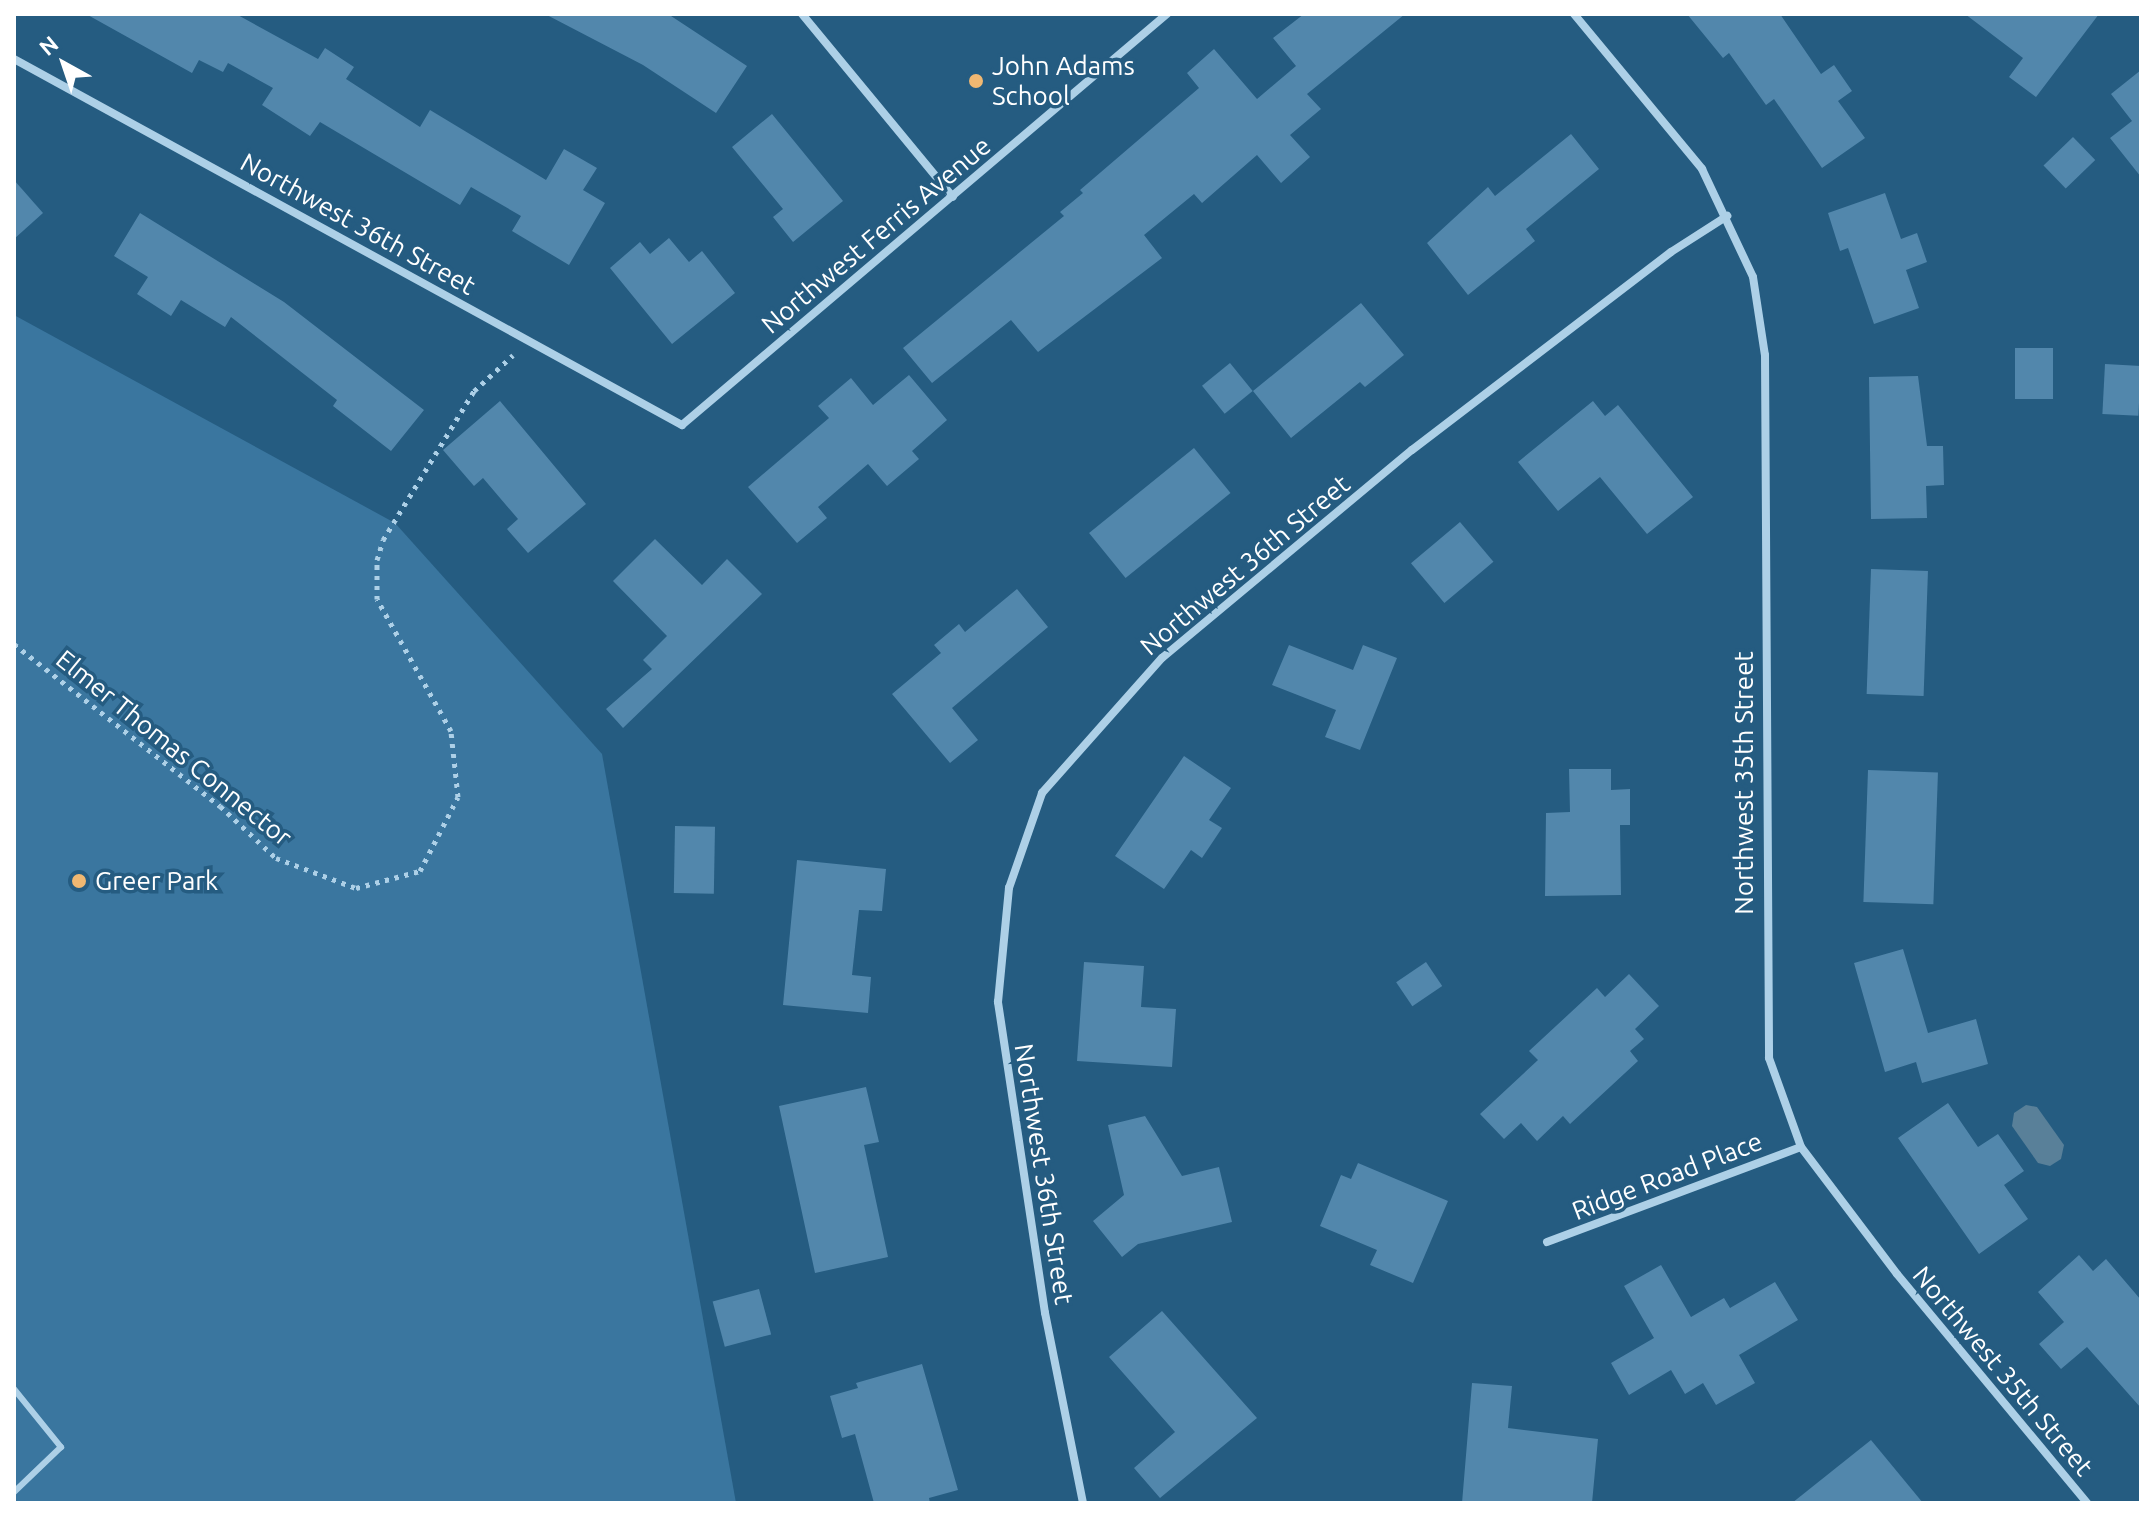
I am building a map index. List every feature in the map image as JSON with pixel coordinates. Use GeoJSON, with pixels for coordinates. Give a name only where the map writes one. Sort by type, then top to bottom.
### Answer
{"type":"FeatureCollection","features":[{"type":"Feature","properties":{"kind":"street"},"geometry":{"type":"LineString","coordinates":[[802,14],[953,197]]}},
{"type":"Feature","properties":{"kind":"street","name":"Northwest Ferris Avenue"},"geometry":{"type":"LineString","coordinates":[[682,425],[1167,14]]}},
{"type":"Feature","properties":{"kind":"street","name":"Northwest 35th Street"},"geometry":{"type":"LineString","coordinates":[[1574,14],[1702,169],[1727,216],[1753,277],[1765,355],[1764,998],[1769,1058],[1801,1147],[1897,1274],[2087,1503]]}},
{"type":"Feature","properties":{"kind":"street","name":"Northwest 36th Street"},"geometry":{"type":"LineString","coordinates":[[14,59],[682,425]]}},
{"type":"Feature","properties":{"kind":"street","name":"Northwest 36th Street"},"geometry":{"type":"LineString","coordinates":[[1083,1503],[1045,1313],[998,1002],[1009,888],[1042,793],[1162,658],[1412,450],[1671,252],[1727,216]]}},
{"type":"Feature","properties":{"kind":"street","name":"Ridge Road Place"},"geometry":{"type":"LineString","coordinates":[[1547,1242],[1801,1147]]}},
{"type":"Feature","properties":{"kind":"lane"},"geometry":{"type":"LineString","coordinates":[[14,1389],[61,1447],[14,1492]]}},
{"type":"Feature","properties":{"kind":"path","name":"Elmer Thomas Connector"},"geometry":{"type":"LineString","coordinates":[[14,644],[220,806],[276,858],[356,888],[420,871],[458,797],[451,731],[377,599],[377,560],[383,540],[474,391],[529,341]]}},
{"type":"Feature","properties":{"kind":"shaded area","name":"Greer Park"},"geometry":{"type":"Polygon","coordinates":[[[14,315],[395,523],[602,754],[736,1503],[14,1503],[14,315]]]}},
{"type":"Feature","properties":{"kind":"shaded area"},"geometry":{"type":"Polygon","coordinates":[[[2026,1105],[2037,1107],[2064,1145],[2061,1159],[2050,1166],[2038,1163],[2012,1126],[2014,1113],[2026,1105]]]}},
{"type":"Feature","properties":{"kind":"building"},"geometry":{"type":"Polygon","coordinates":[[[86,14],[236,14],[318,59],[325,48],[354,67],[346,79],[420,127],[430,110],[546,180],[564,149],[597,168],[583,190],[605,203],[569,265],[512,231],[521,216],[471,187],[460,205],[320,122],[310,136],[262,105],[273,88],[228,63],[223,72],[199,60],[192,73],[86,14]]]}},
{"type":"Feature","properties":{"kind":"building"},"geometry":{"type":"Polygon","coordinates":[[[545,14],[668,14],[747,66],[716,113],[643,65],[545,14]]]}},
{"type":"Feature","properties":{"kind":"building"},"geometry":{"type":"Polygon","coordinates":[[[1304,14],[1405,14],[1307,94],[1321,109],[1290,135],[1310,157],[1281,183],[1257,155],[1202,203],[1194,194],[1144,235],[1162,258],[1038,352],[1011,320],[932,383],[903,348],[1064,216],[1060,212],[1083,193],[1080,190],[1199,88],[1187,73],[1214,49],[1257,99],[1296,66],[1273,38],[1304,14]]]}},
{"type":"Feature","properties":{"kind":"building"},"geometry":{"type":"Polygon","coordinates":[[[1687,14],[1780,14],[1821,74],[1834,65],[1852,91],[1838,101],[1865,138],[1822,168],[1774,99],[1766,105],[1729,53],[1723,58],[1687,14]]]}},
{"type":"Feature","properties":{"kind":"building"},"geometry":{"type":"Polygon","coordinates":[[[1965,14],[2099,14],[2036,97],[2009,77],[2023,58],[1965,14]]]}},
{"type":"Feature","properties":{"kind":"building"},"geometry":{"type":"Polygon","coordinates":[[[2141,70],[2141,177],[2110,138],[2132,121],[2111,94],[2141,70]]]}},
{"type":"Feature","properties":{"kind":"building"},"geometry":{"type":"Polygon","coordinates":[[[772,114],[843,201],[793,242],[773,217],[783,209],[732,147],[772,114]]]}},
{"type":"Feature","properties":{"kind":"building"},"geometry":{"type":"Polygon","coordinates":[[[1571,134],[1599,169],[1526,229],[1535,241],[1468,295],[1427,243],[1488,187],[1495,196],[1571,134]]]}},
{"type":"Feature","properties":{"kind":"building"},"geometry":{"type":"Polygon","coordinates":[[[2073,137],[2095,160],[2066,188],[2044,165],[2073,137]]]}},
{"type":"Feature","properties":{"kind":"building"},"geometry":{"type":"Polygon","coordinates":[[[14,180],[43,213],[14,239],[14,180]]]}},
{"type":"Feature","properties":{"kind":"building"},"geometry":{"type":"Polygon","coordinates":[[[1885,193],[1901,239],[1917,233],[1927,262],[1906,270],[1919,308],[1874,324],[1848,248],[1840,251],[1828,213],[1885,193]]]}},
{"type":"Feature","properties":{"kind":"building"},"geometry":{"type":"Polygon","coordinates":[[[140,213],[284,302],[424,410],[391,451],[333,406],[337,400],[231,317],[225,327],[181,300],[171,316],[137,294],[148,277],[114,256],[140,213]]]}},
{"type":"Feature","properties":{"kind":"building"},"geometry":{"type":"Polygon","coordinates":[[[669,238],[689,262],[702,251],[735,293],[672,344],[610,268],[640,242],[650,254],[669,238]]]}},
{"type":"Feature","properties":{"kind":"building"},"geometry":{"type":"Polygon","coordinates":[[[1361,303],[1404,355],[1365,387],[1360,382],[1291,438],[1253,391],[1361,303]]]}},
{"type":"Feature","properties":{"kind":"building"},"geometry":{"type":"Polygon","coordinates":[[[2015,348],[2053,348],[2053,399],[2015,399],[2015,348]]]}},
{"type":"Feature","properties":{"kind":"building"},"geometry":{"type":"Polygon","coordinates":[[[1230,363],[1253,391],[1225,414],[1202,386],[1230,363]]]}},
{"type":"Feature","properties":{"kind":"building"},"geometry":{"type":"Polygon","coordinates":[[[2105,364],[2141,366],[2138,416],[2102,414],[2105,364]]]}},
{"type":"Feature","properties":{"kind":"building"},"geometry":{"type":"Polygon","coordinates":[[[909,375],[947,420],[912,451],[919,459],[887,486],[868,464],[818,507],[827,518],[797,543],[748,487],[829,418],[818,406],[851,378],[873,405],[909,375]]]}},
{"type":"Feature","properties":{"kind":"building"},"geometry":{"type":"Polygon","coordinates":[[[1918,376],[1927,446],[1943,446],[1944,485],[1926,486],[1927,518],[1871,519],[1869,377],[1918,376]]]}},
{"type":"Feature","properties":{"kind":"building"},"geometry":{"type":"Polygon","coordinates":[[[500,401],[586,504],[528,553],[507,529],[518,519],[483,478],[474,486],[443,450],[500,401]]]}},
{"type":"Feature","properties":{"kind":"building"},"geometry":{"type":"Polygon","coordinates":[[[1593,401],[1605,416],[1618,405],[1693,497],[1647,534],[1600,477],[1558,511],[1518,462],[1593,401]]]}},
{"type":"Feature","properties":{"kind":"building"},"geometry":{"type":"Polygon","coordinates":[[[1194,448],[1231,493],[1126,578],[1089,533],[1194,448]]]}},
{"type":"Feature","properties":{"kind":"building"},"geometry":{"type":"Polygon","coordinates":[[[1460,522],[1493,562],[1444,603],[1411,563],[1460,522]]]}},
{"type":"Feature","properties":{"kind":"building"},"geometry":{"type":"Polygon","coordinates":[[[655,539],[702,585],[727,559],[762,594],[623,728],[606,709],[652,669],[643,660],[667,636],[613,581],[655,539]]]}},
{"type":"Feature","properties":{"kind":"building"},"geometry":{"type":"Polygon","coordinates":[[[1871,569],[1928,571],[1924,696],[1867,694],[1871,569]]]}},
{"type":"Feature","properties":{"kind":"building"},"geometry":{"type":"Polygon","coordinates":[[[1017,589],[1048,627],[952,708],[978,740],[950,763],[892,694],[941,653],[934,645],[959,624],[965,632],[1017,589]]]}},
{"type":"Feature","properties":{"kind":"building"},"geometry":{"type":"Polygon","coordinates":[[[1289,645],[1353,670],[1363,645],[1397,658],[1360,750],[1325,737],[1336,710],[1272,685],[1289,645]]]}},
{"type":"Feature","properties":{"kind":"building"},"geometry":{"type":"Polygon","coordinates":[[[1184,756],[1231,788],[1209,820],[1222,828],[1202,858],[1191,850],[1164,889],[1115,856],[1184,756]]]}},
{"type":"Feature","properties":{"kind":"building"},"geometry":{"type":"Polygon","coordinates":[[[1569,769],[1611,769],[1611,790],[1630,789],[1630,825],[1620,825],[1621,895],[1545,896],[1546,813],[1570,812],[1569,769]]]}},
{"type":"Feature","properties":{"kind":"building"},"geometry":{"type":"Polygon","coordinates":[[[1868,770],[1938,772],[1933,904],[1863,902],[1868,770]]]}},
{"type":"Feature","properties":{"kind":"building"},"geometry":{"type":"Polygon","coordinates":[[[675,826],[715,827],[714,894],[674,893],[675,826]]]}},
{"type":"Feature","properties":{"kind":"building"},"geometry":{"type":"Polygon","coordinates":[[[797,860],[886,869],[882,911],[859,910],[852,975],[871,977],[868,1013],[783,1005],[797,860]]]}},
{"type":"Feature","properties":{"kind":"building"},"geometry":{"type":"Polygon","coordinates":[[[1903,949],[1928,1033],[1976,1019],[1988,1064],[1922,1083],[1916,1062],[1885,1072],[1854,963],[1903,949]]]}},
{"type":"Feature","properties":{"kind":"building"},"geometry":{"type":"Polygon","coordinates":[[[1084,962],[1144,966],[1141,1007],[1176,1009],[1172,1067],[1077,1061],[1084,962]]]}},
{"type":"Feature","properties":{"kind":"building"},"geometry":{"type":"Polygon","coordinates":[[[1426,962],[1442,986],[1412,1006],[1396,982],[1426,962]]]}},
{"type":"Feature","properties":{"kind":"building"},"geometry":{"type":"Polygon","coordinates":[[[1629,974],[1659,1006],[1635,1029],[1644,1039],[1630,1051],[1638,1061],[1570,1124],[1563,1116],[1537,1141],[1521,1123],[1504,1139],[1480,1114],[1538,1060],[1529,1051],[1597,988],[1605,997],[1629,974]]]}},
{"type":"Feature","properties":{"kind":"building"},"geometry":{"type":"Polygon","coordinates":[[[866,1087],[879,1142],[864,1145],[888,1257],[815,1273],[779,1106],[866,1087]]]}},
{"type":"Feature","properties":{"kind":"building"},"geometry":{"type":"Polygon","coordinates":[[[1948,1103],[1978,1147],[1998,1134],[2024,1171],[2004,1185],[2028,1219],[1979,1254],[1898,1138],[1948,1103]]]}},
{"type":"Feature","properties":{"kind":"building"},"geometry":{"type":"Polygon","coordinates":[[[1145,1116],[1182,1176],[1219,1167],[1232,1222],[1138,1244],[1122,1257],[1093,1221],[1124,1195],[1108,1125],[1145,1116]]]}},
{"type":"Feature","properties":{"kind":"building"},"geometry":{"type":"Polygon","coordinates":[[[1358,1163],[1448,1201],[1413,1283],[1370,1265],[1377,1250],[1320,1226],[1341,1175],[1351,1179],[1358,1163]]]}},
{"type":"Feature","properties":{"kind":"building"},"geometry":{"type":"Polygon","coordinates":[[[2079,1255],[2093,1271],[2106,1259],[2141,1300],[2141,1408],[2087,1347],[2061,1369],[2039,1344],[2064,1322],[2038,1292],[2079,1255]]]}},
{"type":"Feature","properties":{"kind":"building"},"geometry":{"type":"Polygon","coordinates":[[[1661,1265],[1691,1317],[1724,1298],[1730,1308],[1775,1282],[1798,1320],[1739,1355],[1755,1383],[1716,1405],[1703,1383],[1685,1394],[1671,1370],[1629,1395],[1611,1363],[1654,1338],[1624,1286],[1661,1265]]]}},
{"type":"Feature","properties":{"kind":"building"},"geometry":{"type":"Polygon","coordinates":[[[759,1289],[771,1334],[725,1347],[713,1301],[759,1289]]]}},
{"type":"Feature","properties":{"kind":"building"},"geometry":{"type":"Polygon","coordinates":[[[1162,1311],[1257,1418],[1160,1498],[1134,1468],[1175,1432],[1109,1357],[1162,1311]]]}},
{"type":"Feature","properties":{"kind":"building"},"geometry":{"type":"Polygon","coordinates":[[[922,1364],[958,1490],[929,1498],[930,1503],[874,1503],[855,1434],[842,1438],[830,1396],[858,1388],[856,1383],[922,1364]]]}},
{"type":"Feature","properties":{"kind":"building"},"geometry":{"type":"Polygon","coordinates":[[[1472,1383],[1512,1386],[1508,1428],[1598,1439],[1592,1503],[1462,1503],[1472,1383]]]}},
{"type":"Feature","properties":{"kind":"building"},"geometry":{"type":"Polygon","coordinates":[[[1871,1440],[1923,1503],[1792,1503],[1871,1440]]]}},
{"type":"Feature","properties":{"kind":"place","name":"John Adams School"},"geometry":{"type":"Point","coordinates":[976,81]}},
{"type":"Feature","properties":{"kind":"place","name":"Greer Park"},"geometry":{"type":"Point","coordinates":[79,881]}}]}
